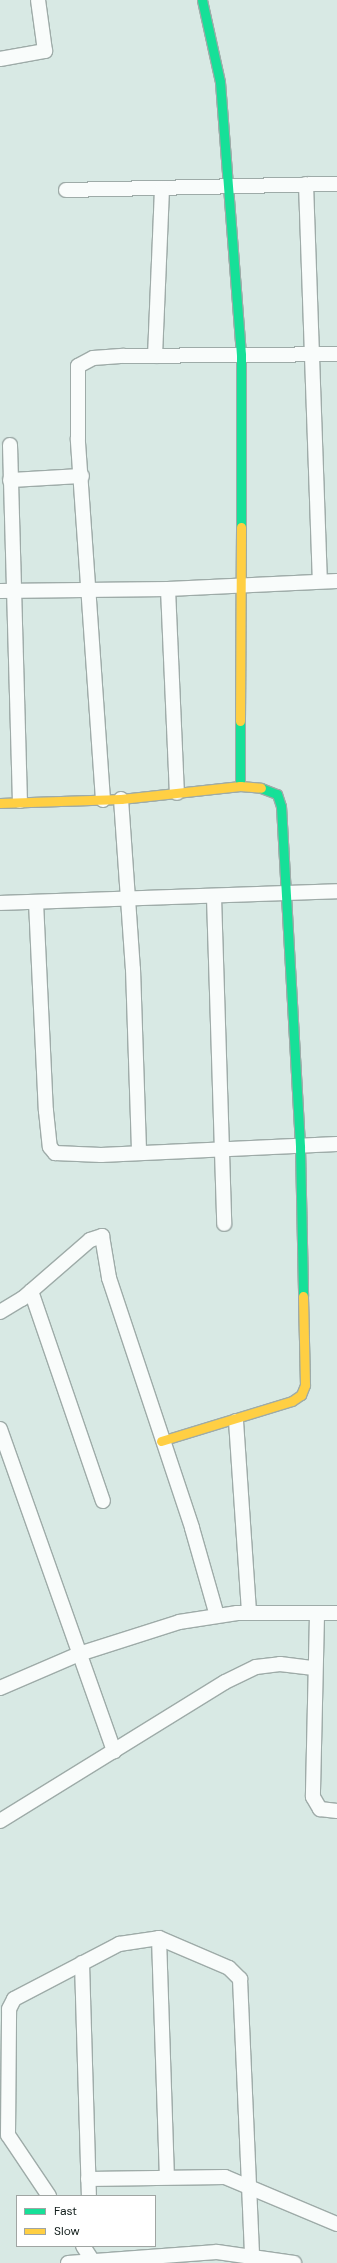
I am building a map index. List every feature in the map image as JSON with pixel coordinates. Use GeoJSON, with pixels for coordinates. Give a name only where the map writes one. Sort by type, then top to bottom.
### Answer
{"type":"FeatureCollection","features":[{"type":"Feature","properties":{"kind":"street"},"geometry":{"type":"LineString","coordinates":[[0,59],[44,52],[38,0]]}},
{"type":"Feature","properties":{"kind":"street"},"geometry":{"type":"LineString","coordinates":[[202,0],[220,82],[242,355],[238,587],[241,647],[240,786]]}},
{"type":"Feature","properties":{"kind":"street"},"geometry":{"type":"LineString","coordinates":[[306,184],[314,355],[320,581]]}},
{"type":"Feature","properties":{"kind":"street"},"geometry":{"type":"LineString","coordinates":[[66,190],[228,188],[337,184]]}},
{"type":"Feature","properties":{"kind":"street"},"geometry":{"type":"LineString","coordinates":[[155,356],[162,188]]}},
{"type":"Feature","properties":{"kind":"street"},"geometry":{"type":"LineString","coordinates":[[103,800],[82,476],[78,366],[93,358],[337,354]]}},
{"type":"Feature","properties":{"kind":"street"},"geometry":{"type":"LineString","coordinates":[[10,445],[7,590],[20,801]]}},
{"type":"Feature","properties":{"kind":"street"},"geometry":{"type":"LineString","coordinates":[[10,480],[82,476]]}},
{"type":"Feature","properties":{"kind":"street"},"geometry":{"type":"LineString","coordinates":[[7,590],[90,591],[238,587],[337,580]]}},
{"type":"Feature","properties":{"kind":"street"},"geometry":{"type":"LineString","coordinates":[[168,589],[177,793]]}},
{"type":"Feature","properties":{"kind":"street"},"geometry":{"type":"LineString","coordinates":[[0,803],[20,801],[121,799],[240,786],[270,789],[277,794],[281,806],[284,893],[300,1147],[305,1385],[301,1395],[292,1401],[236,1421],[161,1441]]}},
{"type":"Feature","properties":{"kind":"street"},"geometry":{"type":"LineString","coordinates":[[121,799],[133,969],[138,1153]]}},
{"type":"Feature","properties":{"kind":"street"},"geometry":{"type":"LineString","coordinates":[[0,903],[214,897],[337,891]]}},
{"type":"Feature","properties":{"kind":"street"},"geometry":{"type":"LineString","coordinates":[[214,897],[220,1151],[224,1224]]}},
{"type":"Feature","properties":{"kind":"street"},"geometry":{"type":"LineString","coordinates":[[36,902],[50,1147],[55,1153],[68,1155],[220,1151],[337,1144]]}},
{"type":"Feature","properties":{"kind":"street"},"geometry":{"type":"LineString","coordinates":[[0,1312],[31,1291],[90,1240],[102,1236],[109,1278],[161,1441],[192,1528],[217,1616]]}},
{"type":"Feature","properties":{"kind":"street"},"geometry":{"type":"LineString","coordinates":[[31,1291],[103,1501]]}},
{"type":"Feature","properties":{"kind":"street"},"geometry":{"type":"LineString","coordinates":[[236,1421],[249,1612]]}},
{"type":"Feature","properties":{"kind":"street"},"geometry":{"type":"LineString","coordinates":[[0,1429],[114,1751]]}},
{"type":"Feature","properties":{"kind":"street"},"geometry":{"type":"LineString","coordinates":[[0,1688],[79,1654],[164,1626],[217,1616],[249,1612],[317,1615],[337,1613]]}},
{"type":"Feature","properties":{"kind":"street"},"geometry":{"type":"LineString","coordinates":[[317,1615],[314,1668],[313,1797],[320,1809],[337,1811]]}},
{"type":"Feature","properties":{"kind":"street"},"geometry":{"type":"LineString","coordinates":[[0,1821],[225,1682],[256,1667],[280,1664],[314,1668]]}},
{"type":"Feature","properties":{"kind":"street"},"geometry":{"type":"LineString","coordinates":[[159,1938],[167,2177]]}},
{"type":"Feature","properties":{"kind":"street"},"geometry":{"type":"LineString","coordinates":[[48,2195],[4,2129],[8,2009],[14,1998],[119,1944],[159,1938],[229,1968],[240,1979],[251,2187],[252,2257]]}},
{"type":"Feature","properties":{"kind":"street"},"geometry":{"type":"LineString","coordinates":[[82,1963],[89,2195]]}},
{"type":"Feature","properties":{"kind":"street"},"geometry":{"type":"LineString","coordinates":[[88,2179],[225,2176],[337,2224]]}},
{"type":"Feature","properties":{"kind":"street"},"geometry":{"type":"LineString","coordinates":[[68,2263],[92,2253],[217,2252],[294,2263]]}},
{"type":"Feature","properties":{"kind":"traffic: fast"},"geometry":{"type":"LineString","coordinates":[[202,0],[220,82],[241,355],[241,527]]}},
{"type":"Feature","properties":{"kind":"traffic: fast"},"geometry":{"type":"LineString","coordinates":[[240,721],[240,786]]}},
{"type":"Feature","properties":{"kind":"traffic: fast"},"geometry":{"type":"LineString","coordinates":[[261,788],[277,794],[281,806],[300,1147],[303,1296]]}},
{"type":"Feature","properties":{"kind":"traffic: slow"},"geometry":{"type":"LineString","coordinates":[[240,721],[241,527]]}},
{"type":"Feature","properties":{"kind":"traffic: slow"},"geometry":{"type":"LineString","coordinates":[[0,803],[121,799],[240,786],[261,788]]}},
{"type":"Feature","properties":{"kind":"traffic: slow"},"geometry":{"type":"LineString","coordinates":[[161,1441],[292,1401],[301,1395],[305,1385],[303,1296]]}}]}
